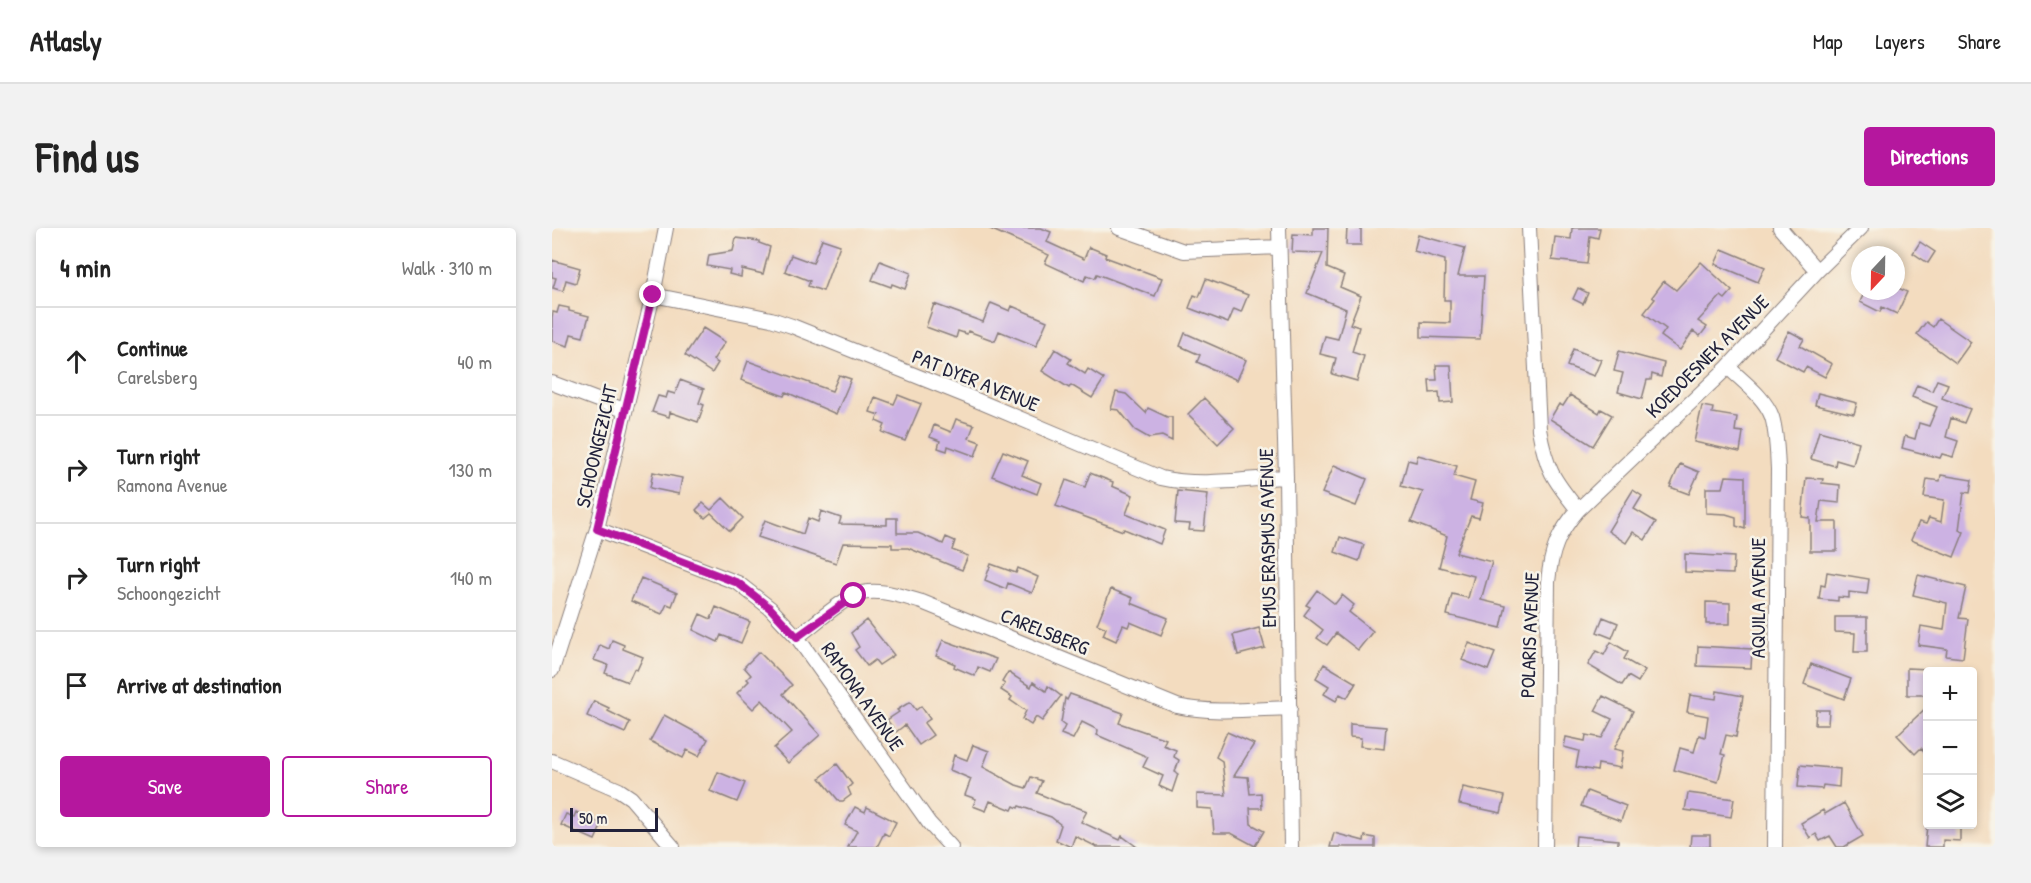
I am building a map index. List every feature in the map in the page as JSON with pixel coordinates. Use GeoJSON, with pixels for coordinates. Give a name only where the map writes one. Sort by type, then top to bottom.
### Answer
{"type":"FeatureCollection","features":[{"type":"Feature","properties":{"kind":"street","name":"SCHOONGEZICHT"},"geometry":{"type":"LineString","coordinates":[[552,670],[558,635],[597,529],[653,295],[666,228]]}},
{"type":"Feature","properties":{"kind":"street"},"geometry":{"type":"LineString","coordinates":[[1119,228],[1184,251],[1279,247]]}},
{"type":"Feature","properties":{"kind":"street","name":"EMUS ERASMUS AVENUE"},"geometry":{"type":"LineString","coordinates":[[1279,228],[1286,477],[1291,847]]}},
{"type":"Feature","properties":{"kind":"street"},"geometry":{"type":"LineString","coordinates":[[1529,228],[1539,429],[1543,454],[1552,475],[1578,510]]}},
{"type":"Feature","properties":{"kind":"street"},"geometry":{"type":"LineString","coordinates":[[1780,228],[1817,271]]}},
{"type":"Feature","properties":{"kind":"street","name":"KOEDOESNEK AVENUE"},"geometry":{"type":"LineString","coordinates":[[1578,510],[1728,367],[1817,271],[1861,228]]}},
{"type":"Feature","properties":{"kind":"street","name":"PAT DYER AVENUE"},"geometry":{"type":"LineString","coordinates":[[653,295],[771,319],[792,326],[1161,478],[1179,482],[1200,482],[1286,477]]}},
{"type":"Feature","properties":{"kind":"street","name":"AQUILA AVENUE"},"geometry":{"type":"LineString","coordinates":[[1728,367],[1761,400],[1771,415],[1776,432],[1778,469],[1775,847]]}},
{"type":"Feature","properties":{"kind":"street"},"geometry":{"type":"LineString","coordinates":[[552,383],[624,410]]}},
{"type":"Feature","properties":{"kind":"street","name":"POLARIS AVENUE"},"geometry":{"type":"LineString","coordinates":[[1545,847],[1548,582],[1551,557],[1558,540],[1565,525],[1578,510]]}},
{"type":"Feature","properties":{"kind":"street","name":"RAMONA AVENUE"},"geometry":{"type":"LineString","coordinates":[[597,529],[738,583],[770,608],[797,637],[929,823],[951,847]]}},
{"type":"Feature","properties":{"kind":"street","name":"CARELSBERG"},"geometry":{"type":"LineString","coordinates":[[797,637],[854,596],[869,592],[885,593],[922,602],[1177,706],[1195,710],[1290,708]]}},
{"type":"Feature","properties":{"kind":"street"},"geometry":{"type":"LineString","coordinates":[[552,761],[619,790],[631,798],[673,847]]}},
{"type":"Feature","properties":{"kind":"building"},"geometry":{"type":"Polygon","coordinates":[[[988,228],[1041,228],[1051,232],[1047,242],[1084,259],[1089,247],[1106,254],[1105,257],[1162,278],[1155,296],[1097,274],[1095,278],[1087,275],[1084,281],[1045,263],[1049,255],[988,228]]]}},
{"type":"Feature","properties":{"kind":"building"},"geometry":{"type":"Polygon","coordinates":[[[1313,228],[1328,228],[1327,268],[1344,275],[1340,287],[1361,296],[1350,324],[1359,327],[1352,352],[1364,356],[1357,381],[1332,374],[1336,358],[1320,354],[1325,336],[1338,339],[1346,309],[1307,293],[1323,253],[1292,252],[1293,234],[1313,235],[1313,228]]]}},
{"type":"Feature","properties":{"kind":"building"},"geometry":{"type":"Polygon","coordinates":[[[1347,228],[1361,228],[1361,245],[1346,245],[1347,228]]]}},
{"type":"Feature","properties":{"kind":"building"},"geometry":{"type":"Polygon","coordinates":[[[1572,228],[1600,228],[1598,238],[1590,236],[1587,264],[1552,260],[1555,237],[1571,239],[1572,228]]]}},
{"type":"Feature","properties":{"kind":"building"},"geometry":{"type":"Polygon","coordinates":[[[1418,235],[1465,248],[1458,276],[1484,276],[1480,339],[1421,337],[1421,322],[1450,323],[1450,300],[1444,300],[1445,260],[1414,251],[1418,235]]]}},
{"type":"Feature","properties":{"kind":"building"},"geometry":{"type":"Polygon","coordinates":[[[736,238],[759,241],[770,247],[763,274],[742,269],[741,277],[729,274],[730,270],[707,266],[709,255],[733,251],[736,238]]]}},
{"type":"Feature","properties":{"kind":"building"},"geometry":{"type":"Polygon","coordinates":[[[822,239],[840,245],[823,291],[808,286],[810,281],[785,271],[791,255],[813,263],[822,239]]]}},
{"type":"Feature","properties":{"kind":"building"},"geometry":{"type":"Polygon","coordinates":[[[1920,242],[1935,252],[1928,263],[1913,253],[1920,242]]]}},
{"type":"Feature","properties":{"kind":"building"},"geometry":{"type":"Polygon","coordinates":[[[1722,249],[1765,267],[1758,282],[1715,264],[1722,249]]]}},
{"type":"Feature","properties":{"kind":"building"},"geometry":{"type":"Polygon","coordinates":[[[552,260],[580,268],[576,283],[566,280],[563,291],[553,288],[556,278],[552,277],[552,260]]]}},
{"type":"Feature","properties":{"kind":"building"},"geometry":{"type":"Polygon","coordinates":[[[880,261],[911,273],[905,289],[872,280],[880,261]]]}},
{"type":"Feature","properties":{"kind":"building"},"geometry":{"type":"Polygon","coordinates":[[[1701,262],[1732,291],[1725,299],[1721,296],[1698,321],[1707,327],[1700,336],[1693,331],[1680,350],[1661,336],[1666,329],[1644,313],[1655,299],[1652,297],[1664,281],[1676,290],[1701,262]]]}},
{"type":"Feature","properties":{"kind":"building"},"geometry":{"type":"Polygon","coordinates":[[[1206,279],[1248,295],[1241,312],[1234,309],[1228,323],[1189,308],[1194,295],[1199,297],[1206,279]]]}},
{"type":"Feature","properties":{"kind":"building"},"geometry":{"type":"Polygon","coordinates":[[[1578,288],[1588,293],[1583,304],[1573,299],[1578,288]]]}},
{"type":"Feature","properties":{"kind":"building"},"geometry":{"type":"Polygon","coordinates":[[[1861,300],[1903,300],[1897,314],[1882,307],[1880,312],[1860,302],[1861,300]]]}},
{"type":"Feature","properties":{"kind":"building"},"geometry":{"type":"Polygon","coordinates":[[[991,303],[1010,311],[1012,306],[1047,321],[1036,346],[999,331],[995,341],[968,331],[967,334],[958,331],[956,338],[926,327],[934,304],[983,322],[991,303]]]}},
{"type":"Feature","properties":{"kind":"building"},"geometry":{"type":"Polygon","coordinates":[[[559,306],[589,316],[583,337],[571,334],[568,346],[552,341],[553,312],[557,313],[559,306]]]}},
{"type":"Feature","properties":{"kind":"building"},"geometry":{"type":"Polygon","coordinates":[[[1938,319],[1971,342],[1956,363],[1917,334],[1926,322],[1933,327],[1938,319]]]}},
{"type":"Feature","properties":{"kind":"building"},"geometry":{"type":"Polygon","coordinates":[[[703,328],[725,342],[713,360],[718,363],[712,373],[685,355],[703,328]]]}},
{"type":"Feature","properties":{"kind":"building"},"geometry":{"type":"Polygon","coordinates":[[[1789,331],[1804,339],[1800,346],[1832,364],[1825,377],[1806,367],[1803,372],[1775,357],[1789,331]]]}},
{"type":"Feature","properties":{"kind":"building"},"geometry":{"type":"Polygon","coordinates":[[[1185,333],[1246,360],[1237,380],[1197,362],[1200,355],[1180,346],[1185,333]]]}},
{"type":"Feature","properties":{"kind":"building"},"geometry":{"type":"Polygon","coordinates":[[[1055,349],[1071,359],[1068,363],[1085,374],[1088,369],[1104,379],[1092,398],[1071,385],[1069,388],[1042,371],[1055,349]]]}},
{"type":"Feature","properties":{"kind":"building"},"geometry":{"type":"Polygon","coordinates":[[[1573,349],[1601,360],[1594,376],[1567,366],[1573,349]]]}},
{"type":"Feature","properties":{"kind":"building"},"geometry":{"type":"Polygon","coordinates":[[[1619,351],[1664,363],[1661,377],[1652,374],[1651,380],[1647,380],[1642,399],[1618,392],[1623,373],[1614,371],[1619,351]]]}},
{"type":"Feature","properties":{"kind":"building"},"geometry":{"type":"Polygon","coordinates":[[[748,361],[832,391],[839,375],[851,379],[836,414],[786,392],[784,396],[741,380],[748,361]]]}},
{"type":"Feature","properties":{"kind":"building"},"geometry":{"type":"Polygon","coordinates":[[[1436,365],[1451,365],[1453,402],[1440,403],[1439,392],[1430,393],[1429,380],[1437,380],[1436,365]]]}},
{"type":"Feature","properties":{"kind":"building"},"geometry":{"type":"Polygon","coordinates":[[[680,380],[704,389],[699,403],[704,405],[698,422],[670,412],[669,417],[652,412],[658,396],[666,398],[668,392],[675,394],[680,380]]]}},
{"type":"Feature","properties":{"kind":"building"},"geometry":{"type":"Polygon","coordinates":[[[1937,380],[1948,384],[1942,398],[1970,409],[1964,423],[1951,418],[1946,437],[1958,441],[1953,457],[1942,454],[1940,458],[1902,448],[1905,436],[1915,439],[1919,423],[1929,426],[1937,407],[1912,397],[1917,385],[1932,391],[1937,380]]]}},
{"type":"Feature","properties":{"kind":"building"},"geometry":{"type":"Polygon","coordinates":[[[1116,392],[1126,394],[1146,413],[1148,408],[1172,417],[1172,441],[1162,436],[1149,438],[1135,430],[1119,410],[1111,409],[1116,392]]]}},
{"type":"Feature","properties":{"kind":"building"},"geometry":{"type":"Polygon","coordinates":[[[1818,393],[1857,403],[1854,414],[1815,405],[1818,393]]]}},
{"type":"Feature","properties":{"kind":"building"},"geometry":{"type":"Polygon","coordinates":[[[898,395],[921,404],[905,441],[882,432],[885,425],[876,421],[879,415],[870,412],[875,397],[894,404],[898,395]]]}},
{"type":"Feature","properties":{"kind":"building"},"geometry":{"type":"Polygon","coordinates":[[[1570,395],[1599,413],[1601,409],[1612,415],[1593,446],[1550,419],[1559,404],[1563,406],[1570,395]]]}},
{"type":"Feature","properties":{"kind":"building"},"geometry":{"type":"Polygon","coordinates":[[[1204,398],[1234,428],[1218,444],[1188,414],[1204,398]]]}},
{"type":"Feature","properties":{"kind":"building"},"geometry":{"type":"Polygon","coordinates":[[[1702,406],[1713,408],[1712,413],[1737,417],[1735,431],[1743,432],[1740,452],[1694,442],[1702,406]]]}},
{"type":"Feature","properties":{"kind":"building"},"geometry":{"type":"Polygon","coordinates":[[[956,419],[974,425],[969,438],[980,442],[975,456],[948,446],[947,451],[938,448],[940,441],[930,437],[934,425],[951,432],[956,419]]]}},
{"type":"Feature","properties":{"kind":"building"},"geometry":{"type":"Polygon","coordinates":[[[1819,431],[1859,442],[1853,465],[1836,460],[1835,466],[1811,459],[1819,431]]]}},
{"type":"Feature","properties":{"kind":"building"},"geometry":{"type":"Polygon","coordinates":[[[1003,451],[1028,461],[1022,475],[1041,483],[1037,494],[992,476],[1003,451]]]}},
{"type":"Feature","properties":{"kind":"building"},"geometry":{"type":"Polygon","coordinates":[[[1418,455],[1457,466],[1454,476],[1475,482],[1470,500],[1483,503],[1479,518],[1471,516],[1456,553],[1492,562],[1481,600],[1506,606],[1501,628],[1447,615],[1452,594],[1468,598],[1474,576],[1439,567],[1447,536],[1411,522],[1423,492],[1401,486],[1408,460],[1416,462],[1418,455]]]}},
{"type":"Feature","properties":{"kind":"building"},"geometry":{"type":"Polygon","coordinates":[[[1680,464],[1699,472],[1689,494],[1670,487],[1680,464]]]}},
{"type":"Feature","properties":{"kind":"building"},"geometry":{"type":"Polygon","coordinates":[[[1334,465],[1367,479],[1356,506],[1322,493],[1334,465]]]}},
{"type":"Feature","properties":{"kind":"building"},"geometry":{"type":"Polygon","coordinates":[[[653,472],[682,478],[679,494],[650,488],[653,472]]]}},
{"type":"Feature","properties":{"kind":"building"},"geometry":{"type":"Polygon","coordinates":[[[1090,473],[1113,482],[1112,486],[1133,495],[1126,514],[1165,530],[1160,544],[1056,506],[1066,480],[1085,487],[1090,473]]]}},
{"type":"Feature","properties":{"kind":"building"},"geometry":{"type":"Polygon","coordinates":[[[1941,475],[1972,480],[1970,493],[1964,492],[1959,530],[1964,532],[1954,557],[1911,540],[1919,522],[1926,524],[1929,518],[1941,522],[1944,500],[1924,497],[1927,479],[1940,481],[1941,475]]]}},
{"type":"Feature","properties":{"kind":"building"},"geometry":{"type":"Polygon","coordinates":[[[1726,476],[1745,477],[1745,529],[1736,526],[1736,517],[1706,513],[1706,488],[1723,488],[1726,476]]]}},
{"type":"Feature","properties":{"kind":"building"},"geometry":{"type":"Polygon","coordinates":[[[1806,478],[1823,479],[1822,483],[1840,485],[1839,503],[1821,501],[1818,522],[1837,522],[1837,551],[1810,551],[1810,518],[1802,517],[1806,478]]]}},
{"type":"Feature","properties":{"kind":"building"},"geometry":{"type":"Polygon","coordinates":[[[1633,490],[1642,496],[1634,509],[1656,522],[1645,540],[1633,532],[1626,543],[1608,531],[1633,490]]]}},
{"type":"Feature","properties":{"kind":"building"},"geometry":{"type":"Polygon","coordinates":[[[1178,491],[1208,494],[1204,531],[1189,530],[1190,524],[1175,523],[1178,491]]]}},
{"type":"Feature","properties":{"kind":"building"},"geometry":{"type":"Polygon","coordinates":[[[723,498],[743,518],[730,531],[711,513],[705,518],[696,510],[703,503],[711,510],[723,498]]]}},
{"type":"Feature","properties":{"kind":"building"},"geometry":{"type":"Polygon","coordinates":[[[821,511],[841,518],[839,524],[887,525],[887,518],[897,518],[897,533],[918,533],[943,544],[946,537],[955,541],[952,550],[968,556],[962,570],[908,548],[892,548],[892,544],[843,543],[836,563],[758,537],[765,520],[803,534],[808,518],[818,522],[821,511]]]}},
{"type":"Feature","properties":{"kind":"building"},"geometry":{"type":"Polygon","coordinates":[[[1340,537],[1364,545],[1359,561],[1335,552],[1340,537]]]}},
{"type":"Feature","properties":{"kind":"building"},"geometry":{"type":"Polygon","coordinates":[[[1685,554],[1734,557],[1733,574],[1685,572],[1685,554]]]}},
{"type":"Feature","properties":{"kind":"building"},"geometry":{"type":"Polygon","coordinates":[[[991,564],[1016,573],[1018,568],[1038,577],[1032,593],[1008,583],[1006,589],[985,580],[991,564]]]}},
{"type":"Feature","properties":{"kind":"building"},"geometry":{"type":"Polygon","coordinates":[[[1827,572],[1869,579],[1867,594],[1849,592],[1849,598],[1838,597],[1838,601],[1819,599],[1821,585],[1825,586],[1827,572]]]}},
{"type":"Feature","properties":{"kind":"building"},"geometry":{"type":"Polygon","coordinates":[[[1918,575],[1966,587],[1959,618],[1968,619],[1963,658],[1946,656],[1947,649],[1918,645],[1921,626],[1944,630],[1947,603],[1913,595],[1918,575]]]}},
{"type":"Feature","properties":{"kind":"building"},"geometry":{"type":"Polygon","coordinates":[[[641,578],[677,593],[672,606],[667,604],[662,614],[631,601],[641,578]]]}},
{"type":"Feature","properties":{"kind":"building"},"geometry":{"type":"Polygon","coordinates":[[[1111,589],[1133,598],[1131,603],[1168,618],[1161,635],[1130,622],[1128,627],[1123,625],[1116,641],[1103,635],[1106,628],[1097,624],[1111,589]]]}},
{"type":"Feature","properties":{"kind":"building"},"geometry":{"type":"Polygon","coordinates":[[[1317,590],[1335,604],[1342,595],[1354,605],[1349,612],[1373,631],[1358,650],[1336,633],[1327,645],[1317,638],[1323,630],[1304,615],[1310,607],[1306,605],[1317,590]]]}},
{"type":"Feature","properties":{"kind":"building"},"geometry":{"type":"Polygon","coordinates":[[[1706,602],[1730,603],[1730,624],[1706,624],[1706,602]]]}},
{"type":"Feature","properties":{"kind":"building"},"geometry":{"type":"Polygon","coordinates":[[[716,607],[750,622],[741,643],[721,635],[718,642],[693,630],[700,614],[711,619],[716,607]]]}},
{"type":"Feature","properties":{"kind":"building"},"geometry":{"type":"Polygon","coordinates":[[[1603,617],[1618,623],[1612,638],[1597,632],[1603,617]]]}},
{"type":"Feature","properties":{"kind":"building"},"geometry":{"type":"Polygon","coordinates":[[[1835,617],[1867,617],[1867,652],[1854,652],[1855,633],[1835,632],[1835,617]]]}},
{"type":"Feature","properties":{"kind":"building"},"geometry":{"type":"Polygon","coordinates":[[[866,620],[894,655],[879,665],[875,660],[867,666],[855,650],[859,647],[851,633],[866,620]]]}},
{"type":"Feature","properties":{"kind":"building"},"geometry":{"type":"Polygon","coordinates":[[[1259,628],[1265,648],[1238,655],[1233,635],[1259,628]]]}},
{"type":"Feature","properties":{"kind":"building"},"geometry":{"type":"Polygon","coordinates":[[[612,640],[624,645],[623,649],[643,657],[628,682],[605,673],[608,665],[594,660],[600,645],[609,649],[612,640]]]}},
{"type":"Feature","properties":{"kind":"building"},"geometry":{"type":"Polygon","coordinates":[[[943,640],[996,659],[990,672],[978,667],[975,676],[936,656],[943,640]]]}},
{"type":"Feature","properties":{"kind":"building"},"geometry":{"type":"Polygon","coordinates":[[[1611,642],[1628,652],[1624,659],[1645,671],[1638,682],[1628,676],[1622,685],[1588,665],[1596,651],[1604,655],[1611,642]]]}},
{"type":"Feature","properties":{"kind":"building"},"geometry":{"type":"Polygon","coordinates":[[[1469,643],[1495,653],[1488,670],[1462,660],[1469,643]]]}},
{"type":"Feature","properties":{"kind":"building"},"geometry":{"type":"Polygon","coordinates":[[[1698,646],[1752,649],[1751,668],[1697,666],[1698,646]]]}},
{"type":"Feature","properties":{"kind":"building"},"geometry":{"type":"Polygon","coordinates":[[[759,652],[792,685],[783,694],[820,735],[788,763],[774,748],[792,732],[762,700],[753,709],[737,693],[749,681],[747,679],[751,675],[744,667],[759,652]]]}},
{"type":"Feature","properties":{"kind":"building"},"geometry":{"type":"Polygon","coordinates":[[[1324,664],[1356,683],[1347,698],[1340,694],[1336,701],[1324,694],[1329,686],[1316,678],[1324,664]]]}},
{"type":"Feature","properties":{"kind":"building"},"geometry":{"type":"Polygon","coordinates":[[[1811,664],[1851,679],[1844,699],[1804,684],[1811,664]]]}},
{"type":"Feature","properties":{"kind":"building"},"geometry":{"type":"Polygon","coordinates":[[[1907,668],[1923,669],[1923,695],[1907,695],[1907,668]]]}},
{"type":"Feature","properties":{"kind":"building"},"geometry":{"type":"Polygon","coordinates":[[[1008,672],[1031,687],[1033,682],[1046,691],[1048,686],[1061,696],[1042,721],[1036,717],[1031,725],[1022,719],[1026,711],[1010,700],[1012,697],[1001,690],[1005,684],[1002,682],[1008,672]]]}},
{"type":"Feature","properties":{"kind":"building"},"geometry":{"type":"Polygon","coordinates":[[[1717,691],[1743,696],[1736,737],[1726,735],[1721,754],[1725,755],[1718,782],[1674,770],[1680,748],[1694,752],[1699,735],[1705,737],[1708,716],[1687,712],[1690,695],[1716,699],[1717,691]]]}},
{"type":"Feature","properties":{"kind":"building"},"geometry":{"type":"Polygon","coordinates":[[[1070,694],[1123,713],[1119,723],[1166,739],[1163,745],[1176,750],[1174,757],[1179,760],[1175,772],[1178,774],[1172,792],[1159,786],[1163,776],[1143,767],[1148,757],[1097,735],[1098,730],[1082,722],[1073,739],[1061,734],[1065,726],[1061,723],[1065,698],[1067,700],[1070,694]]]}},
{"type":"Feature","properties":{"kind":"building"},"geometry":{"type":"Polygon","coordinates":[[[1603,696],[1633,711],[1614,749],[1623,751],[1620,768],[1598,764],[1597,771],[1576,767],[1579,751],[1564,747],[1566,737],[1585,741],[1586,735],[1602,738],[1612,719],[1595,711],[1603,696]]]}},
{"type":"Feature","properties":{"kind":"building"},"geometry":{"type":"Polygon","coordinates":[[[594,701],[630,722],[625,733],[587,716],[594,701]]]}},
{"type":"Feature","properties":{"kind":"building"},"geometry":{"type":"Polygon","coordinates":[[[910,702],[916,710],[921,706],[930,719],[924,723],[933,735],[919,745],[905,725],[896,732],[887,720],[910,702]]]}},
{"type":"Feature","properties":{"kind":"building"},"geometry":{"type":"Polygon","coordinates":[[[1816,710],[1829,710],[1828,725],[1815,725],[1816,710]]]}},
{"type":"Feature","properties":{"kind":"building"},"geometry":{"type":"Polygon","coordinates":[[[1923,711],[1923,750],[1921,748],[1915,754],[1897,735],[1923,711]]]}},
{"type":"Feature","properties":{"kind":"building"},"geometry":{"type":"Polygon","coordinates":[[[664,715],[708,739],[699,756],[687,750],[683,758],[650,741],[664,715]]]}},
{"type":"Feature","properties":{"kind":"building"},"geometry":{"type":"Polygon","coordinates":[[[1350,724],[1386,727],[1384,749],[1360,746],[1361,738],[1350,737],[1350,724]]]}},
{"type":"Feature","properties":{"kind":"building"},"geometry":{"type":"Polygon","coordinates":[[[1227,732],[1254,744],[1234,776],[1248,777],[1250,794],[1261,793],[1262,808],[1250,808],[1251,824],[1264,831],[1255,846],[1231,833],[1214,833],[1212,809],[1197,808],[1197,794],[1226,795],[1222,761],[1216,757],[1227,732]]]}},
{"type":"Feature","properties":{"kind":"building"},"geometry":{"type":"Polygon","coordinates":[[[973,745],[989,751],[983,767],[1026,788],[1031,777],[1042,781],[1037,793],[1087,811],[1081,822],[1120,840],[1122,836],[1137,847],[1097,847],[1075,836],[1071,847],[1056,840],[1061,825],[1051,817],[1019,806],[1018,808],[1014,806],[1012,810],[990,801],[986,811],[973,806],[976,799],[965,795],[971,779],[950,770],[954,755],[967,760],[973,745]]]}},
{"type":"Feature","properties":{"kind":"building"},"geometry":{"type":"Polygon","coordinates":[[[837,764],[852,784],[848,788],[851,795],[843,801],[839,801],[820,778],[837,764]]]}},
{"type":"Feature","properties":{"kind":"building"},"geometry":{"type":"Polygon","coordinates":[[[1800,765],[1840,769],[1839,787],[1823,785],[1822,789],[1798,787],[1800,765]]]}},
{"type":"Feature","properties":{"kind":"building"},"geometry":{"type":"Polygon","coordinates":[[[718,772],[745,783],[737,802],[710,791],[718,772]]]}},
{"type":"Feature","properties":{"kind":"building"},"geometry":{"type":"Polygon","coordinates":[[[1463,787],[1505,796],[1501,813],[1459,804],[1463,787]]]}},
{"type":"Feature","properties":{"kind":"building"},"geometry":{"type":"Polygon","coordinates":[[[1587,791],[1626,806],[1621,821],[1581,806],[1587,791]]]}},
{"type":"Feature","properties":{"kind":"building"},"geometry":{"type":"Polygon","coordinates":[[[1688,793],[1734,799],[1731,817],[1685,810],[1688,793]]]}},
{"type":"Feature","properties":{"kind":"building"},"geometry":{"type":"Polygon","coordinates":[[[1844,803],[1863,836],[1844,847],[1837,847],[1830,836],[1820,841],[1816,834],[1810,838],[1801,823],[1823,810],[1825,814],[1844,803]]]}},
{"type":"Feature","properties":{"kind":"building"},"geometry":{"type":"Polygon","coordinates":[[[855,807],[865,812],[867,807],[896,822],[889,836],[884,833],[877,847],[848,847],[857,831],[845,825],[855,807]]]}},
{"type":"Feature","properties":{"kind":"building"},"geometry":{"type":"Polygon","coordinates":[[[576,812],[602,824],[595,840],[561,825],[566,814],[574,817],[576,812]]]}},
{"type":"Feature","properties":{"kind":"building"},"geometry":{"type":"Polygon","coordinates":[[[1927,829],[1960,829],[1960,841],[1943,840],[1943,847],[1925,847],[1927,829]]]}},
{"type":"Feature","properties":{"kind":"building"},"geometry":{"type":"Polygon","coordinates":[[[1334,833],[1364,841],[1365,836],[1375,838],[1375,847],[1330,847],[1334,833]]]}},
{"type":"Feature","properties":{"kind":"building"},"geometry":{"type":"Polygon","coordinates":[[[1691,835],[1710,835],[1710,847],[1690,847],[1691,835]]]}},
{"type":"Feature","properties":{"kind":"building"},"geometry":{"type":"Polygon","coordinates":[[[1576,836],[1618,840],[1618,847],[1575,847],[1576,836]]]}},
{"type":"Feature","properties":{"kind":"route"},"geometry":{"type":"LineString","coordinates":[[653,295],[597,529],[738,583],[770,608],[797,637],[854,596]]}}]}
